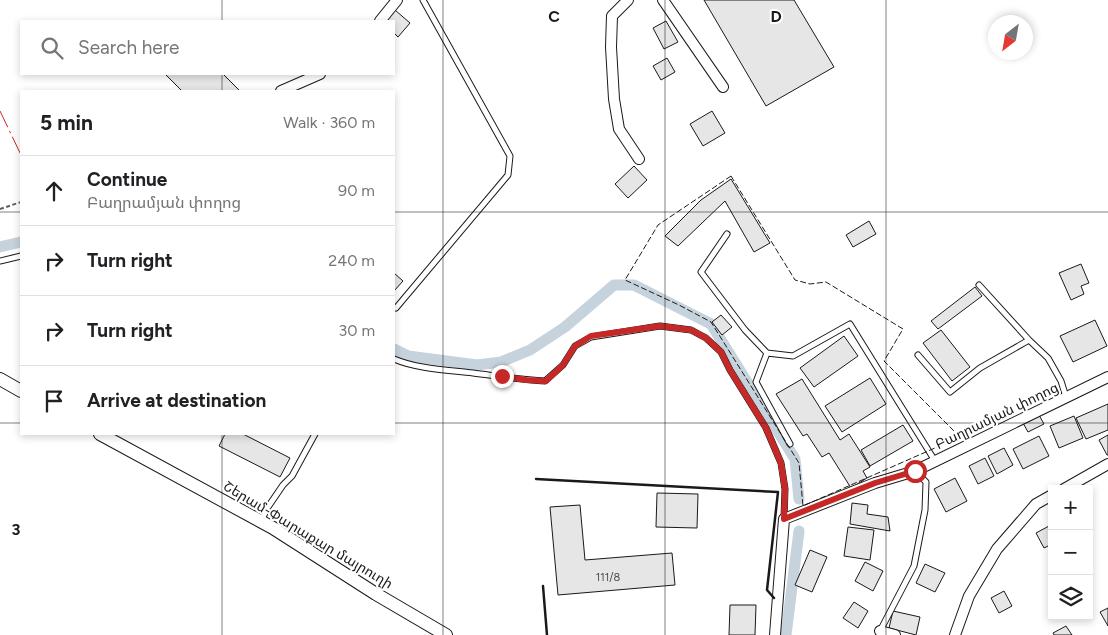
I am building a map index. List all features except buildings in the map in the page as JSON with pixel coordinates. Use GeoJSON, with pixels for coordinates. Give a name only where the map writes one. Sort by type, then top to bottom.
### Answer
{"type":"FeatureCollection","features":[{"type":"Feature","properties":{"kind":"street"},"geometry":{"type":"LineString","coordinates":[[381,20],[398,0]]}},
{"type":"Feature","properties":{"kind":"street"},"geometry":{"type":"LineString","coordinates":[[628,0],[612,16],[611,47],[614,99],[619,129],[638,159]]}},
{"type":"Feature","properties":{"kind":"street"},"geometry":{"type":"LineString","coordinates":[[663,0],[723,87]]}},
{"type":"Feature","properties":{"kind":"street"},"geometry":{"type":"LineString","coordinates":[[283,90],[318,75]]}},
{"type":"Feature","properties":{"kind":"street","name":"Բաղրամյան փողոց"},"geometry":{"type":"LineString","coordinates":[[784,519],[875,483],[915,471],[1108,377]]}},
{"type":"Feature","properties":{"kind":"street"},"geometry":{"type":"LineString","coordinates":[[0,380],[20,390]]}},
{"type":"Feature","properties":{"kind":"street","name":"Շերամ-Փարաքար մայրուղի"},"geometry":{"type":"LineString","coordinates":[[102,435],[261,522],[446,635]]}},
{"type":"Feature","properties":{"kind":"street"},"geometry":{"type":"LineString","coordinates":[[1071,485],[1108,464]]}},
{"type":"Feature","properties":{"kind":"street"},"geometry":{"type":"LineString","coordinates":[[955,635],[969,596],[997,549],[1036,504],[1048,497]]}},
{"type":"Feature","properties":{"kind":"street"},"geometry":{"type":"LineString","coordinates":[[775,635],[784,519]]}},
{"type":"Feature","properties":{"kind":"street"},"geometry":{"type":"LineString","coordinates":[[880,631],[895,635]]}},
{"type":"Feature","properties":{"kind":"lane"},"geometry":{"type":"LineString","coordinates":[[396,308],[508,175],[510,156],[422,0]]}},
{"type":"Feature","properties":{"kind":"lane"},"geometry":{"type":"LineString","coordinates":[[726,234],[700,272],[746,330],[767,353],[793,356],[850,324],[936,461]]}},
{"type":"Feature","properties":{"kind":"lane"},"geometry":{"type":"LineString","coordinates":[[0,260],[20,256]]}},
{"type":"Feature","properties":{"kind":"lane"},"geometry":{"type":"LineString","coordinates":[[979,285],[1048,358],[1061,381],[1066,397]]}},
{"type":"Feature","properties":{"kind":"lane"},"geometry":{"type":"LineString","coordinates":[[395,359],[403,363],[439,369],[546,381],[563,365],[575,346],[591,336],[660,326],[691,330],[706,338],[721,352],[766,428],[781,463],[785,489],[784,519]]}},
{"type":"Feature","properties":{"kind":"lane"},"geometry":{"type":"LineString","coordinates":[[918,355],[950,392],[980,368],[1029,340]]}},
{"type":"Feature","properties":{"kind":"lane"},"geometry":{"type":"LineString","coordinates":[[767,353],[756,382],[790,444]]}},
{"type":"Feature","properties":{"kind":"lane"},"geometry":{"type":"LineString","coordinates":[[261,522],[268,507],[283,485],[292,476],[314,435]]}},
{"type":"Feature","properties":{"kind":"lane"},"geometry":{"type":"LineString","coordinates":[[880,631],[914,566],[925,510],[926,482],[915,471]]}},
{"type":"Feature","properties":{"kind":"path"},"geometry":{"type":"LineString","coordinates":[[0,209],[20,202]]}},
{"type":"Feature","properties":{"kind":"waterway"},"geometry":{"type":"LineString","coordinates":[[0,247],[20,242]]}},
{"type":"Feature","properties":{"kind":"waterway"},"geometry":{"type":"LineString","coordinates":[[395,350],[408,356],[477,365],[501,362],[530,350],[565,327],[614,285],[634,285],[711,324],[795,459],[799,499]]}},
{"type":"Feature","properties":{"kind":"waterway"},"geometry":{"type":"LineString","coordinates":[[786,635],[799,531]]}},
{"type":"Feature","properties":{"kind":"fence"},"geometry":{"type":"LineString","coordinates":[[731,176],[795,280],[810,284],[826,282],[903,329],[884,361],[960,437],[803,506],[799,463],[711,322],[625,280],[658,225],[731,176]]}},
{"type":"Feature","properties":{"kind":"wall"},"geometry":{"type":"LineString","coordinates":[[536,479],[778,492],[767,590],[774,598]]}},
{"type":"Feature","properties":{"kind":"wall"},"geometry":{"type":"LineString","coordinates":[[543,586],[547,635]]}},
{"type":"Feature","properties":{"kind":"power"},"geometry":{"type":"LineString","coordinates":[[0,111],[20,153]]}},
{"type":"Feature","properties":{"kind":"route"},"geometry":{"type":"LineString","coordinates":[[502,376],[546,381],[563,365],[575,346],[591,336],[660,326],[691,330],[706,338],[721,352],[766,428],[781,463],[785,489],[784,519],[875,483],[915,471]]}}]}
